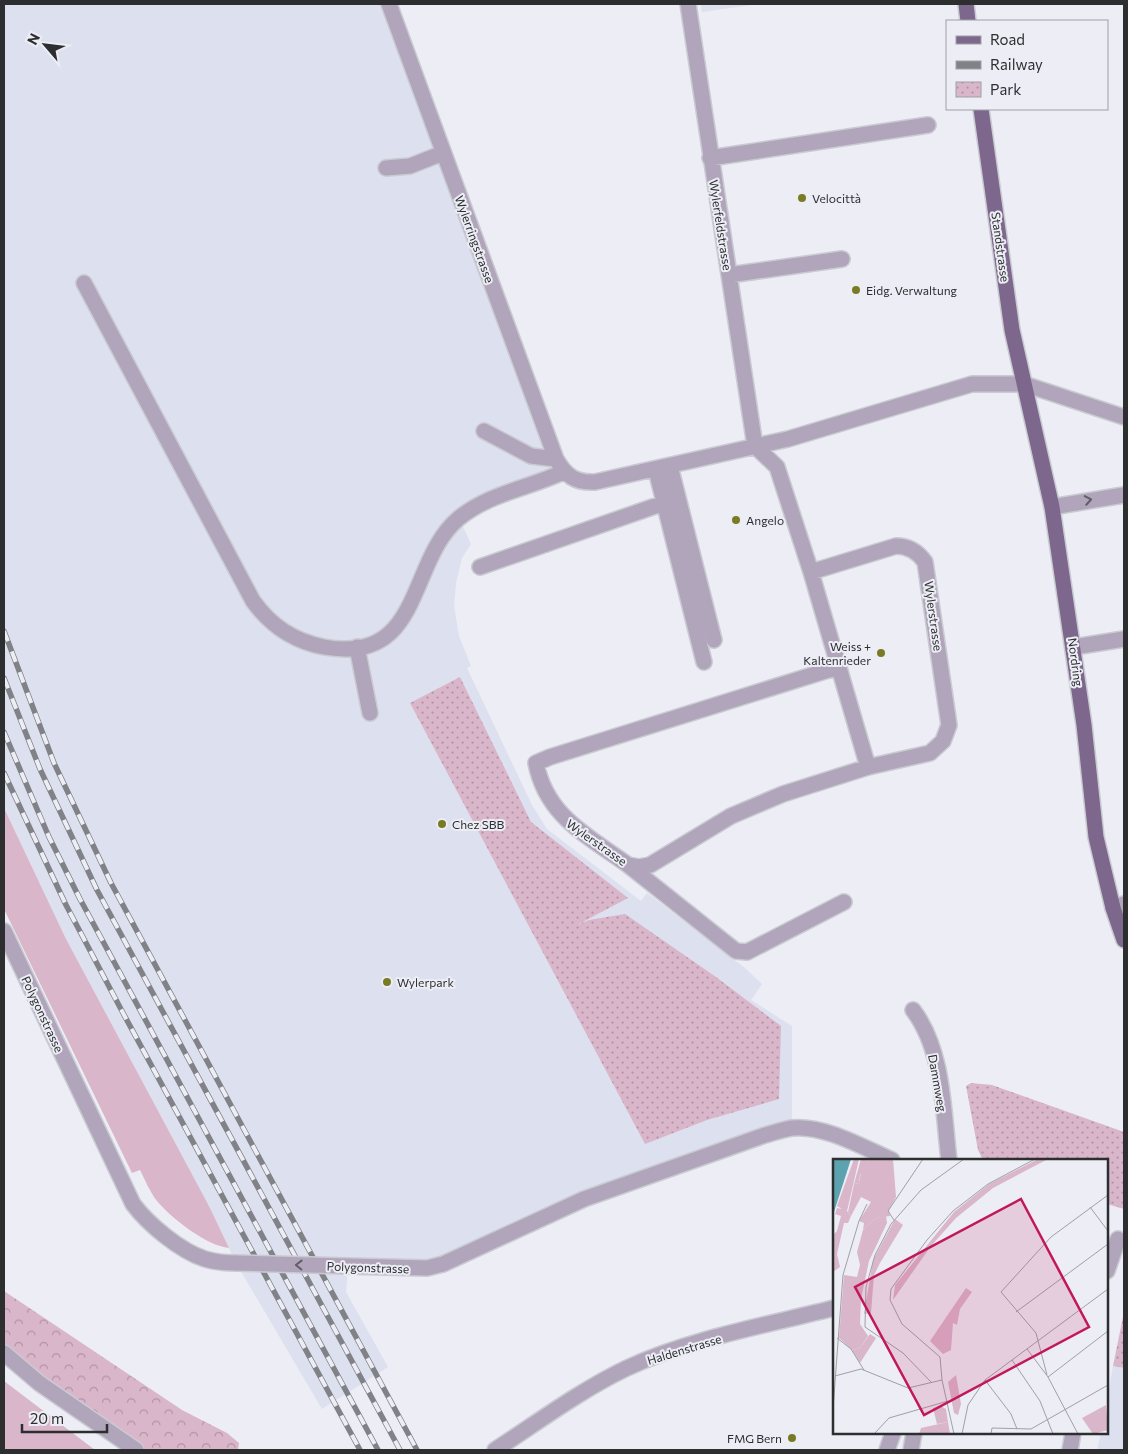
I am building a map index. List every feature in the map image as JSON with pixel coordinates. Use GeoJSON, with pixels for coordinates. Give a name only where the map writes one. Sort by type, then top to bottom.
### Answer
{"type":"FeatureCollection","features":[{"type":"Feature","properties":{"kind":"main road"},"geometry":{"type":"LineString","coordinates":[[966,4],[968,20]]}},
{"type":"Feature","properties":{"kind":"main road","name":"Standstrasse"},"geometry":{"type":"LineString","coordinates":[[981,110],[1012,330],[1024,384]]}},
{"type":"Feature","properties":{"kind":"main road","name":"Nordring"},"geometry":{"type":"LineString","coordinates":[[1024,384],[1052,506],[1074,648],[1096,837],[1119,906],[1124,940]]}},
{"type":"Feature","properties":{"kind":"street","name":"Wylerringstrasse"},"geometry":{"type":"LineString","coordinates":[[389,4],[560,466]]}},
{"type":"Feature","properties":{"kind":"street","name":"Wylerfeldstrasse"},"geometry":{"type":"LineString","coordinates":[[688,4],[754,446]]}},
{"type":"Feature","properties":{"kind":"street"},"geometry":{"type":"LineString","coordinates":[[710,158],[928,125]]}},
{"type":"Feature","properties":{"kind":"street"},"geometry":{"type":"LineString","coordinates":[[386,168],[410,166],[443,153]]}},
{"type":"Feature","properties":{"kind":"street"},"geometry":{"type":"LineString","coordinates":[[729,275],[842,259]]}},
{"type":"Feature","properties":{"kind":"street"},"geometry":{"type":"LineString","coordinates":[[84,282],[261,613],[277,628],[298,640],[325,647],[357,647],[375,642],[398,626],[411,604],[437,546],[459,518],[489,500],[560,466]]}},
{"type":"Feature","properties":{"kind":"street"},"geometry":{"type":"LineString","coordinates":[[484,431],[531,456],[560,466],[572,480],[587,482],[663,468],[788,439],[972,384],[1024,384],[1124,417]]}},
{"type":"Feature","properties":{"kind":"street"},"geometry":{"type":"LineString","coordinates":[[754,446],[777,467],[811,572],[868,767]]}},
{"type":"Feature","properties":{"kind":"street"},"geometry":{"type":"LineString","coordinates":[[663,468],[664,503],[704,662]]}},
{"type":"Feature","properties":{"kind":"street"},"geometry":{"type":"LineString","coordinates":[[663,468],[714,640]]}},
{"type":"Feature","properties":{"kind":"street"},"geometry":{"type":"LineString","coordinates":[[1052,506],[1124,495]]}},
{"type":"Feature","properties":{"kind":"street"},"geometry":{"type":"LineString","coordinates":[[480,567],[664,503]]}},
{"type":"Feature","properties":{"kind":"street","name":"Wylerstrasse"},"geometry":{"type":"LineString","coordinates":[[811,572],[896,546],[903,546],[920,556],[928,570],[948,718],[948,731],[943,741],[930,753],[868,767],[755,805],[698,834],[650,864],[639,867],[628,865],[562,818],[543,787],[536,763],[838,667]]}},
{"type":"Feature","properties":{"kind":"street"},"geometry":{"type":"LineString","coordinates":[[1074,648],[1124,639]]}},
{"type":"Feature","properties":{"kind":"street"},"geometry":{"type":"LineString","coordinates":[[357,647],[370,713]]}},
{"type":"Feature","properties":{"kind":"street"},"geometry":{"type":"LineString","coordinates":[[628,865],[736,951],[747,952],[844,902]]}},
{"type":"Feature","properties":{"kind":"street","name":"Polygonstrasse"},"geometry":{"type":"LineString","coordinates":[[4,932],[133,1204],[154,1226],[194,1255],[216,1262],[427,1268],[443,1264],[584,1199],[765,1135],[792,1128],[814,1130],[834,1136],[890,1159]]}},
{"type":"Feature","properties":{"kind":"street","name":"Dammweg"},"geometry":{"type":"LineString","coordinates":[[913,1010],[925,1030],[938,1073],[949,1159]]}},
{"type":"Feature","properties":{"kind":"street"},"geometry":{"type":"LineString","coordinates":[[1108,1267],[1116,1239]]}},
{"type":"Feature","properties":{"kind":"street","name":"Haldenstrasse"},"geometry":{"type":"LineString","coordinates":[[495,1450],[626,1368],[669,1351],[833,1308]]}},
{"type":"Feature","properties":{"kind":"street"},"geometry":{"type":"LineString","coordinates":[[4,1353],[39,1383],[136,1450]]}},
{"type":"Feature","properties":{"kind":"street"},"geometry":{"type":"LineString","coordinates":[[887,1450],[893,1434]]}},
{"type":"Feature","properties":{"kind":"street"},"geometry":{"type":"LineString","coordinates":[[910,1450],[914,1434]]}},
{"type":"Feature","properties":{"kind":"street"},"geometry":{"type":"LineString","coordinates":[[1070,1450],[1073,1434]]}},
{"type":"Feature","properties":{"kind":"shaded area"},"geometry":{"type":"Polygon","coordinates":[[[4,4],[389,4],[563,472],[459,518],[471,544],[462,558],[456,583],[454,606],[459,636],[471,666],[467,668],[532,805],[547,829],[641,901],[647,893],[745,968],[762,984],[751,1000],[792,1026],[792,1128],[584,1199],[443,1264],[348,1266],[346,1292],[388,1367],[322,1409],[236,1263],[209,1206],[66,939],[4,808],[4,4]]]}},
{"type":"Feature","properties":{"kind":"shaded area"},"geometry":{"type":"Polygon","coordinates":[[[701,4],[759,4],[702,12],[701,4]]]}},
{"type":"Feature","properties":{"kind":"shaded area"},"geometry":{"type":"Polygon","coordinates":[[[1113,1366],[1124,1368],[1124,1450],[1097,1450],[1101,1434],[1108,1434],[1108,1395],[1113,1366]]]}},
{"type":"Feature","properties":{"kind":"green space"},"geometry":{"type":"Polygon","coordinates":[[[460,677],[531,822],[628,898],[577,925],[589,920],[625,914],[716,977],[781,1026],[779,1099],[707,1120],[645,1144],[410,703],[460,677]]]}},
{"type":"Feature","properties":{"kind":"green space"},"geometry":{"type":"Polygon","coordinates":[[[4,808],[66,939],[209,1206],[229,1248],[200,1237],[180,1223],[157,1201],[140,1170],[132,1173],[4,909],[4,808]]]}},
{"type":"Feature","properties":{"kind":"green space"},"geometry":{"type":"Polygon","coordinates":[[[971,1083],[992,1085],[1124,1132],[1124,1209],[1108,1204],[1108,1159],[982,1159],[978,1150],[966,1086],[971,1083]]]}},
{"type":"Feature","properties":{"kind":"green space"},"geometry":{"type":"Polygon","coordinates":[[[4,1291],[182,1410],[227,1433],[239,1443],[238,1450],[139,1450],[4,1350],[4,1291]]]}},
{"type":"Feature","properties":{"kind":"green space"},"geometry":{"type":"Polygon","coordinates":[[[1124,1312],[1124,1368],[1113,1366],[1124,1312]]]}},
{"type":"Feature","properties":{"kind":"green space"},"geometry":{"type":"Polygon","coordinates":[[[4,1381],[95,1450],[4,1450],[4,1381]]]}},
{"type":"Feature","properties":{"kind":"railway"},"geometry":{"type":"LineString","coordinates":[[4,631],[54,763],[111,883],[417,1450]]}},
{"type":"Feature","properties":{"kind":"railway"},"geometry":{"type":"LineString","coordinates":[[4,678],[40,769],[97,890],[400,1450]]}},
{"type":"Feature","properties":{"kind":"railway"},"geometry":{"type":"LineString","coordinates":[[4,732],[49,837],[80,899],[378,1450]]}},
{"type":"Feature","properties":{"kind":"railway"},"geometry":{"type":"LineString","coordinates":[[4,773],[66,905],[360,1450]]}},
{"type":"Feature","properties":{"kind":"place","name":"Velocittà"},"geometry":{"type":"Point","coordinates":[802,198]}},
{"type":"Feature","properties":{"kind":"place","name":"Eidg. Verwaltung"},"geometry":{"type":"Point","coordinates":[856,290]}},
{"type":"Feature","properties":{"kind":"place","name":"Angelo"},"geometry":{"type":"Point","coordinates":[736,520]}},
{"type":"Feature","properties":{"kind":"place","name":"Weiss + Kaltenrieder"},"geometry":{"type":"Point","coordinates":[881,653]}},
{"type":"Feature","properties":{"kind":"place","name":"Chez SBB"},"geometry":{"type":"Point","coordinates":[442,824]}},
{"type":"Feature","properties":{"kind":"place","name":"Wylerpark"},"geometry":{"type":"Point","coordinates":[387,982]}},
{"type":"Feature","properties":{"kind":"place","name":"FMG Bern"},"geometry":{"type":"Point","coordinates":[792,1438]}}]}
